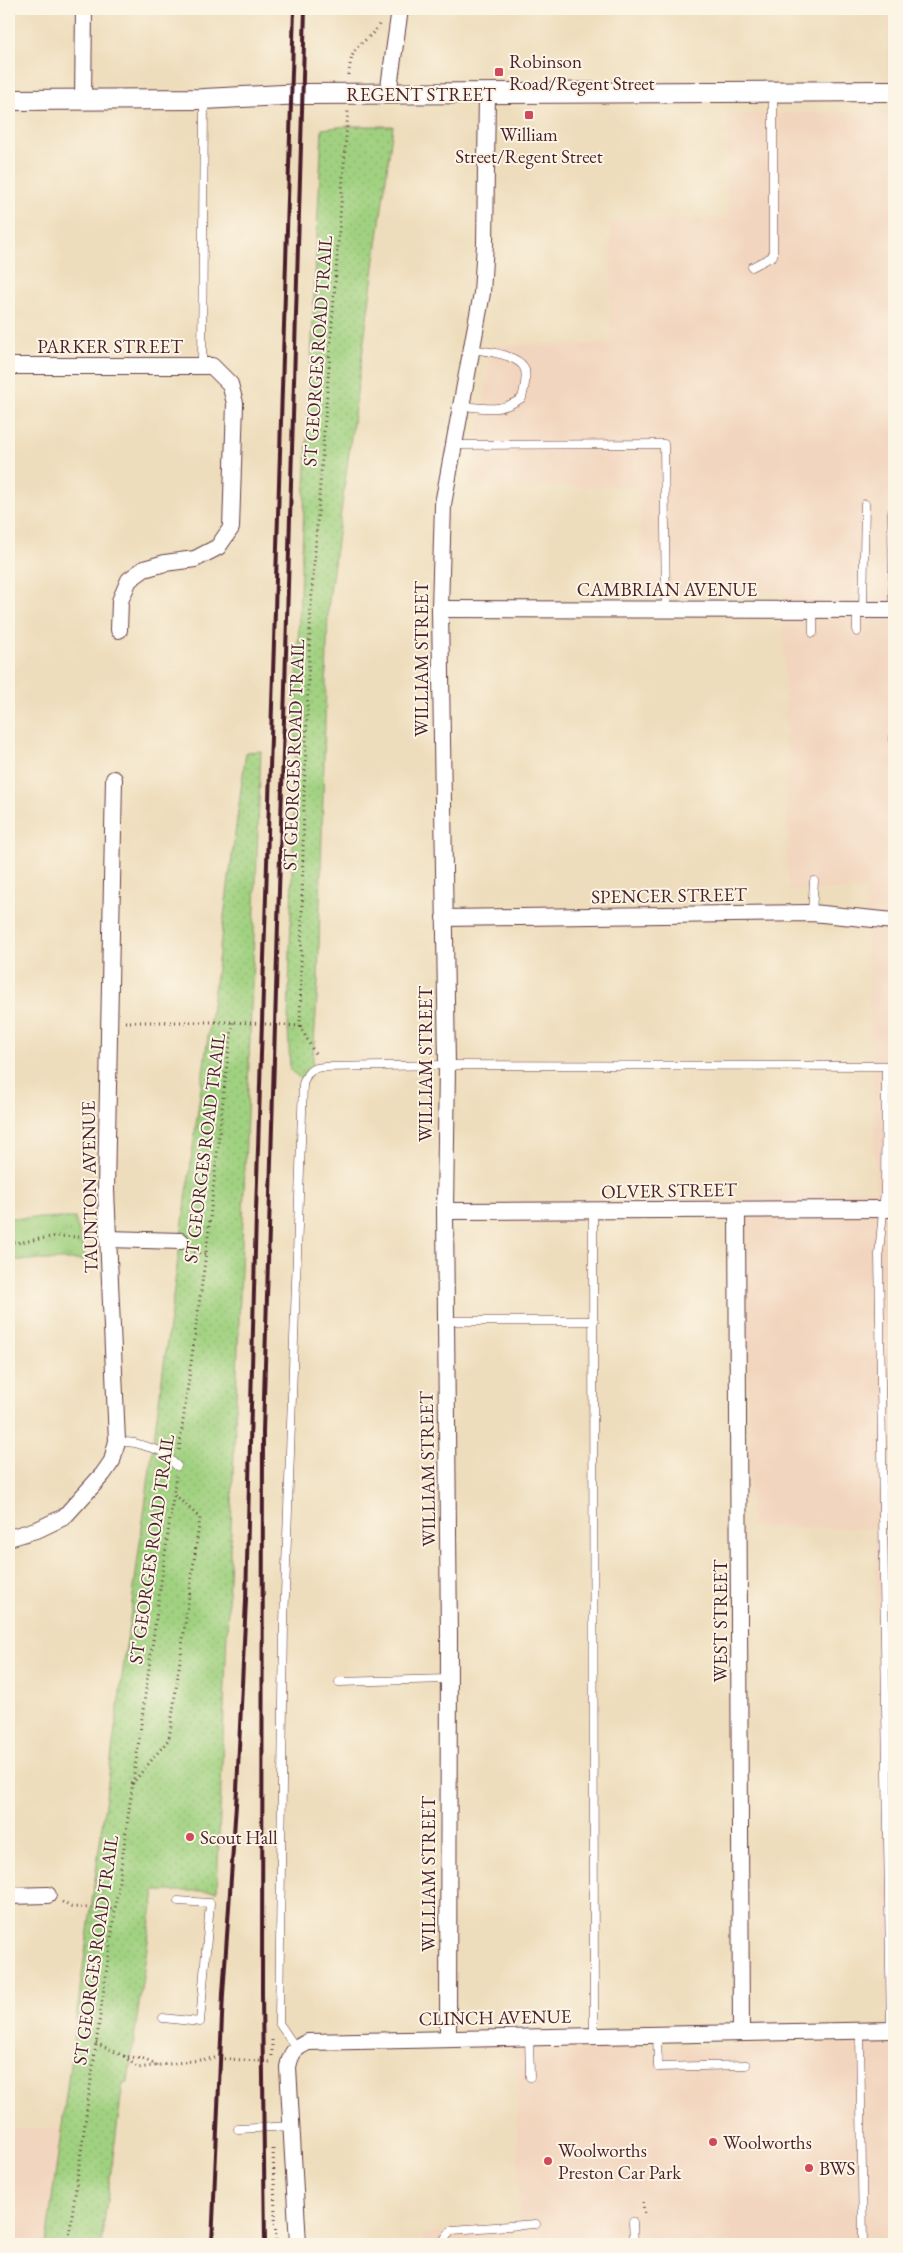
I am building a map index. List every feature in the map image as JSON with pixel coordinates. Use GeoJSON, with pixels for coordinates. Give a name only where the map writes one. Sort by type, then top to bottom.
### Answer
{"type":"FeatureCollection","features":[{"type":"Feature","properties":{"kind":"street"},"geometry":{"type":"LineString","coordinates":[[83,100],[84,9]]}},
{"type":"Feature","properties":{"kind":"street"},"geometry":{"type":"LineString","coordinates":[[388,94],[400,9]]}},
{"type":"Feature","properties":{"kind":"street","name":"REGENT STREET"},"geometry":{"type":"LineString","coordinates":[[9,100],[204,99],[303,94],[894,91]]}},
{"type":"Feature","properties":{"kind":"street","name":"WILLIAM STREET"},"geometry":{"type":"LineString","coordinates":[[448,2038],[448,1679],[445,1321],[447,1065],[440,609],[442,504],[482,293],[485,243],[486,93]]}},
{"type":"Feature","properties":{"kind":"street","name":"PARKER STREET"},"geometry":{"type":"LineString","coordinates":[[9,366],[207,366]]}},
{"type":"Feature","properties":{"kind":"street"},"geometry":{"type":"LineString","coordinates":[[119,630],[120,601],[129,580],[144,569],[165,563],[195,559],[218,548],[231,528],[235,403],[230,384],[207,366]]}},
{"type":"Feature","properties":{"kind":"street","name":"CAMBRIAN AVENUE"},"geometry":{"type":"LineString","coordinates":[[440,609],[894,610]]}},
{"type":"Feature","properties":{"kind":"street","name":"TAUNTON AVENUE"},"geometry":{"type":"LineString","coordinates":[[9,1538],[39,1529],[64,1516],[103,1474],[112,1461],[117,1441],[106,1182],[114,780]]}},
{"type":"Feature","properties":{"kind":"street","name":"SPENCER STREET"},"geometry":{"type":"LineString","coordinates":[[444,918],[812,913],[894,920]]}},
{"type":"Feature","properties":{"kind":"street","name":"WEST STREET"},"geometry":{"type":"LineString","coordinates":[[737,1209],[741,2033]]}},
{"type":"Feature","properties":{"kind":"street","name":"OLVER STREET"},"geometry":{"type":"LineString","coordinates":[[445,1211],[889,1209]]}},
{"type":"Feature","properties":{"kind":"street"},"geometry":{"type":"LineString","coordinates":[[108,1238],[181,1241]]}},
{"type":"Feature","properties":{"kind":"street"},"geometry":{"type":"LineString","coordinates":[[9,1896],[48,1895]]}},
{"type":"Feature","properties":{"kind":"street","name":"CLINCH AVENUE"},"geometry":{"type":"LineString","coordinates":[[296,2048],[308,2042],[323,2041],[893,2030]]}},
{"type":"Feature","properties":{"kind":"street"},"geometry":{"type":"LineString","coordinates":[[296,2048],[290,2055],[288,2067],[298,2244]]}},
{"type":"Feature","properties":{"kind":"lane"},"geometry":{"type":"LineString","coordinates":[[752,266],[773,256],[773,92]]}},
{"type":"Feature","properties":{"kind":"lane"},"geometry":{"type":"LineString","coordinates":[[204,99],[207,366]]}},
{"type":"Feature","properties":{"kind":"lane"},"geometry":{"type":"LineString","coordinates":[[462,406],[492,409],[507,408],[522,398],[525,370],[520,362],[499,354],[472,349]]}},
{"type":"Feature","properties":{"kind":"lane"},"geometry":{"type":"LineString","coordinates":[[454,445],[664,444],[666,609]]}},
{"type":"Feature","properties":{"kind":"lane"},"geometry":{"type":"LineString","coordinates":[[857,632],[860,610],[864,504]]}},
{"type":"Feature","properties":{"kind":"lane"},"geometry":{"type":"LineString","coordinates":[[892,512],[894,610]]}},
{"type":"Feature","properties":{"kind":"lane"},"geometry":{"type":"LineString","coordinates":[[813,610],[813,633]]}},
{"type":"Feature","properties":{"kind":"lane"},"geometry":{"type":"LineString","coordinates":[[894,730],[894,790]]}},
{"type":"Feature","properties":{"kind":"lane"},"geometry":{"type":"LineString","coordinates":[[812,913],[814,881]]}},
{"type":"Feature","properties":{"kind":"lane"},"geometry":{"type":"LineString","coordinates":[[296,2048],[279,2023],[284,1613],[303,1084],[307,1073],[314,1068],[323,1067],[447,1065],[886,1066],[889,1209],[879,1246],[893,2030]]}},
{"type":"Feature","properties":{"kind":"lane"},"geometry":{"type":"LineString","coordinates":[[594,1211],[594,2036]]}},
{"type":"Feature","properties":{"kind":"lane"},"geometry":{"type":"LineString","coordinates":[[445,1321],[594,1321]]}},
{"type":"Feature","properties":{"kind":"lane"},"geometry":{"type":"LineString","coordinates":[[117,1441],[135,1443],[161,1451],[177,1466]]}},
{"type":"Feature","properties":{"kind":"lane"},"geometry":{"type":"LineString","coordinates":[[339,1682],[448,1679]]}},
{"type":"Feature","properties":{"kind":"lane"},"geometry":{"type":"LineString","coordinates":[[163,2018],[200,2022],[210,1903],[178,1901]]}},
{"type":"Feature","properties":{"kind":"lane"},"geometry":{"type":"LineString","coordinates":[[860,2031],[863,2244]]}},
{"type":"Feature","properties":{"kind":"lane"},"geometry":{"type":"LineString","coordinates":[[658,2035],[658,2067],[746,2065]]}},
{"type":"Feature","properties":{"kind":"lane"},"geometry":{"type":"LineString","coordinates":[[529,2036],[530,2077]]}},
{"type":"Feature","properties":{"kind":"lane"},"geometry":{"type":"LineString","coordinates":[[238,2129],[291,2126]]}},
{"type":"Feature","properties":{"kind":"lane"},"geometry":{"type":"LineString","coordinates":[[633,2222],[634,2244]]}},
{"type":"Feature","properties":{"kind":"lane"},"geometry":{"type":"LineString","coordinates":[[440,2244],[452,2230],[536,2224]]}},
{"type":"Feature","properties":{"kind":"path","name":"ST GEORGES ROAD TRAIL"},"geometry":{"type":"LineString","coordinates":[[68,2244],[206,1254],[233,1022],[300,1026],[304,796],[311,605],[349,94],[350,58],[354,49],[375,31],[381,21]]}},
{"type":"Feature","properties":{"kind":"path"},"geometry":{"type":"LineString","coordinates":[[109,1022],[233,1022]]}},
{"type":"Feature","properties":{"kind":"path"},"geometry":{"type":"LineString","coordinates":[[300,1026],[323,1067]]}},
{"type":"Feature","properties":{"kind":"path"},"geometry":{"type":"LineString","coordinates":[[9,1240],[17,1243],[56,1236],[80,1237]]}},
{"type":"Feature","properties":{"kind":"path"},"geometry":{"type":"LineString","coordinates":[[132,1784],[169,1739],[171,1729],[200,1518],[173,1493]]}},
{"type":"Feature","properties":{"kind":"path"},"geometry":{"type":"LineString","coordinates":[[48,1895],[71,1907],[115,1909]]}},
{"type":"Feature","properties":{"kind":"path"},"geometry":{"type":"LineString","coordinates":[[96,2043],[124,2056],[138,2068],[159,2067],[215,2058],[271,2062]]}},
{"type":"Feature","properties":{"kind":"path"},"geometry":{"type":"LineString","coordinates":[[124,2056],[144,2059],[159,2067]]}},
{"type":"Feature","properties":{"kind":"shaded area"},"geometry":{"type":"Polygon","coordinates":[[[887,9],[894,9],[894,71],[887,71],[887,9]]]}},
{"type":"Feature","properties":{"kind":"shaded area"},"geometry":{"type":"Polygon","coordinates":[[[894,112],[894,2244],[519,2244],[516,2051],[888,2042],[874,1529],[750,1527],[746,1192],[876,1190],[865,889],[788,891],[783,591],[641,592],[640,487],[472,486],[491,345],[610,344],[611,221],[728,219],[726,114],[894,112]]]}},
{"type":"Feature","properties":{"kind":"shaded area"},"geometry":{"type":"Polygon","coordinates":[[[61,2128],[46,2244],[9,2244],[9,2129],[61,2128]]]}},
{"type":"Feature","properties":{"kind":"shaded area"},"geometry":{"type":"Polygon","coordinates":[[[512,2231],[513,2244],[423,2244],[422,2233],[512,2231]]]}},
{"type":"Feature","properties":{"kind":"green space"},"geometry":{"type":"Polygon","coordinates":[[[347,126],[393,126],[328,608],[318,983],[312,1073],[306,1083],[290,1070],[288,1026],[299,613],[322,129],[347,126]]]}},
{"type":"Feature","properties":{"kind":"green space"},"geometry":{"type":"Polygon","coordinates":[[[261,751],[217,1891],[155,1891],[128,2082],[123,2083],[101,2244],[46,2244],[246,752],[261,751]]]}},
{"type":"Feature","properties":{"kind":"green space"},"geometry":{"type":"Polygon","coordinates":[[[9,1218],[75,1218],[86,1260],[9,1260],[9,1218]]]}},
{"type":"Feature","properties":{"kind":"railway"},"geometry":{"type":"LineString","coordinates":[[212,2244],[223,1994],[237,1790],[246,1600],[256,1212],[294,9]]}},
{"type":"Feature","properties":{"kind":"railway"},"geometry":{"type":"LineString","coordinates":[[265,2244],[262,1994],[263,1432],[305,9]]}},
{"type":"Feature","properties":{"kind":"place","name":"Robinson Road/Regent Street"},"geometry":{"type":"Point","coordinates":[499,72]}},
{"type":"Feature","properties":{"kind":"place","name":"William Street/Regent Street"},"geometry":{"type":"Point","coordinates":[529,115]}},
{"type":"Feature","properties":{"kind":"place","name":"Scout Hall"},"geometry":{"type":"Point","coordinates":[190,1837]}},
{"type":"Feature","properties":{"kind":"place","name":"Woolworths"},"geometry":{"type":"Point","coordinates":[713,2142]}},
{"type":"Feature","properties":{"kind":"place","name":"Woolworths Preston Car Park"},"geometry":{"type":"Point","coordinates":[548,2161]}},
{"type":"Feature","properties":{"kind":"place","name":"BWS"},"geometry":{"type":"Point","coordinates":[809,2168]}}]}
